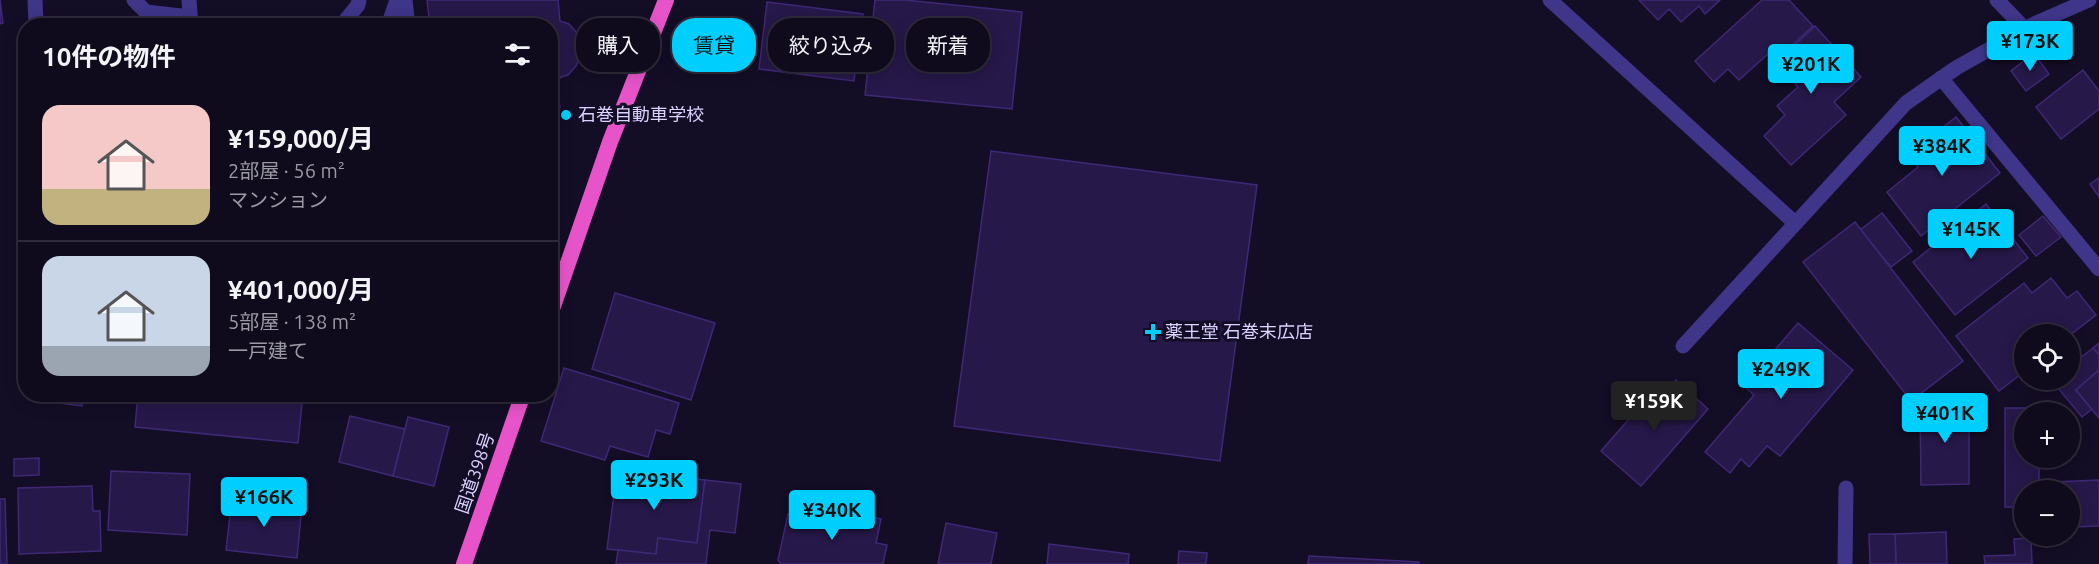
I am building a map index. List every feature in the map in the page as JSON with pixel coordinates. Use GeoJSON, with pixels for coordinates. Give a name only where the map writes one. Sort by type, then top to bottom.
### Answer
{"type":"FeatureCollection","features":[{"type":"Feature","properties":{"kind":"highway"},"geometry":{"type":"LineString","coordinates":[[558,292],[610,142],[666,0]]}},
{"type":"Feature","properties":{"kind":"highway","name":"国道398号"},"geometry":{"type":"LineString","coordinates":[[464,564],[520,402]]}},
{"type":"Feature","properties":{"kind":"street"},"geometry":{"type":"LineString","coordinates":[[35,0],[36,18]]}},
{"type":"Feature","properties":{"kind":"street"},"geometry":{"type":"LineString","coordinates":[[134,0],[146,12],[176,18]]}},
{"type":"Feature","properties":{"kind":"street"},"geometry":{"type":"LineString","coordinates":[[189,0],[191,18]]}},
{"type":"Feature","properties":{"kind":"street"},"geometry":{"type":"LineString","coordinates":[[347,18],[358,5],[359,0]]}},
{"type":"Feature","properties":{"kind":"street"},"geometry":{"type":"LineString","coordinates":[[391,18],[397,0]]}},
{"type":"Feature","properties":{"kind":"street"},"geometry":{"type":"LineString","coordinates":[[405,0],[407,18]]}},
{"type":"Feature","properties":{"kind":"street"},"geometry":{"type":"LineString","coordinates":[[1550,0],[1795,223]]}},
{"type":"Feature","properties":{"kind":"street"},"geometry":{"type":"LineString","coordinates":[[1997,0],[2025,29]]}},
{"type":"Feature","properties":{"kind":"street"},"geometry":{"type":"LineString","coordinates":[[1683,346],[1906,103],[1941,78],[2025,29],[2089,0]]}},
{"type":"Feature","properties":{"kind":"street"},"geometry":{"type":"LineString","coordinates":[[1941,78],[2099,269]]}},
{"type":"Feature","properties":{"kind":"street"},"geometry":{"type":"LineString","coordinates":[[1845,564],[1846,488]]}},
{"type":"Feature","properties":{"kind":"building"},"geometry":{"type":"Polygon","coordinates":[[[0,0],[3,23],[0,24],[0,0]]]}},
{"type":"Feature","properties":{"kind":"building"},"geometry":{"type":"Polygon","coordinates":[[[427,0],[558,0],[560,21],[569,24],[576,32],[576,66],[568,75],[558,80],[558,18],[429,18],[427,0]]]}},
{"type":"Feature","properties":{"kind":"building"},"geometry":{"type":"Polygon","coordinates":[[[875,0],[905,0],[1022,12],[1012,109],[865,95],[867,72],[894,72],[894,18],[873,18],[875,0]]]}},
{"type":"Feature","properties":{"kind":"building"},"geometry":{"type":"Polygon","coordinates":[[[1639,0],[1720,0],[1705,14],[1699,6],[1681,22],[1669,9],[1658,20],[1639,0]]]}},
{"type":"Feature","properties":{"kind":"building"},"geometry":{"type":"Polygon","coordinates":[[[1762,0],[1789,0],[1813,26],[1776,60],[1769,53],[1739,80],[1728,69],[1714,82],[1695,61],[1762,0]]]}},
{"type":"Feature","properties":{"kind":"building"},"geometry":{"type":"Polygon","coordinates":[[[767,2],[863,14],[862,18],[768,18],[768,70],[759,69],[767,2]]]}},
{"type":"Feature","properties":{"kind":"building"},"geometry":{"type":"Polygon","coordinates":[[[1815,26],[1861,77],[1834,102],[1846,115],[1791,165],[1764,136],[1785,115],[1777,106],[1798,87],[1776,63],[1815,26]]]}},
{"type":"Feature","properties":{"kind":"building"},"geometry":{"type":"Polygon","coordinates":[[[2034,53],[2049,74],[2026,91],[2011,71],[2034,53]]]}},
{"type":"Feature","properties":{"kind":"building"},"geometry":{"type":"Polygon","coordinates":[[[2083,70],[2099,91],[2099,109],[2061,139],[2036,107],[2083,70]]]}},
{"type":"Feature","properties":{"kind":"building"},"geometry":{"type":"Polygon","coordinates":[[[783,72],[855,72],[854,81],[783,72]]]}},
{"type":"Feature","properties":{"kind":"building"},"geometry":{"type":"Polygon","coordinates":[[[1956,117],[2000,173],[1921,236],[1887,192],[1918,167],[1909,154],[1956,117]]]}},
{"type":"Feature","properties":{"kind":"building"},"geometry":{"type":"Polygon","coordinates":[[[991,151],[1257,185],[1220,461],[954,426],[991,151]]]}},
{"type":"Feature","properties":{"kind":"building"},"geometry":{"type":"Polygon","coordinates":[[[2099,178],[2099,197],[2090,184],[2099,178]]]}},
{"type":"Feature","properties":{"kind":"building"},"geometry":{"type":"Polygon","coordinates":[[[1986,204],[2028,258],[1955,315],[1913,262],[1986,204]]]}},
{"type":"Feature","properties":{"kind":"building"},"geometry":{"type":"Polygon","coordinates":[[[1882,213],[1912,251],[1891,267],[1860,230],[1882,213]]]}},
{"type":"Feature","properties":{"kind":"building"},"geometry":{"type":"Polygon","coordinates":[[[2043,216],[2061,237],[2036,256],[2019,235],[2043,216]]]}},
{"type":"Feature","properties":{"kind":"building"},"geometry":{"type":"Polygon","coordinates":[[[1855,222],[1963,361],[1911,401],[1803,262],[1855,222]]]}},
{"type":"Feature","properties":{"kind":"building"},"geometry":{"type":"Polygon","coordinates":[[[2051,278],[2067,298],[2077,291],[2096,315],[2080,327],[2080,324],[2014,324],[2014,379],[1999,391],[1956,336],[2024,283],[2032,293],[2051,278]]]}},
{"type":"Feature","properties":{"kind":"building"},"geometry":{"type":"Polygon","coordinates":[[[615,293],[715,323],[691,400],[592,369],[615,293]]]}},
{"type":"Feature","properties":{"kind":"building"},"geometry":{"type":"Polygon","coordinates":[[[1798,323],[1853,370],[1780,456],[1767,446],[1749,467],[1741,459],[1730,473],[1705,452],[1754,395],[1744,386],[1798,323]]]}},
{"type":"Feature","properties":{"kind":"building"},"geometry":{"type":"Polygon","coordinates":[[[2099,343],[2099,355],[2093,348],[2099,343]]]}},
{"type":"Feature","properties":{"kind":"building"},"geometry":{"type":"Polygon","coordinates":[[[2093,348],[2099,355],[2099,370],[2080,387],[2080,358],[2093,348]]]}},
{"type":"Feature","properties":{"kind":"building"},"geometry":{"type":"Polygon","coordinates":[[[564,368],[679,403],[670,434],[656,430],[648,457],[610,446],[605,460],[541,441],[553,402],[558,402],[558,387],[564,368]]]}},
{"type":"Feature","properties":{"kind":"building"},"geometry":{"type":"Polygon","coordinates":[[[2099,370],[2099,418],[2076,390],[2080,390],[2080,387],[2099,370]]]}},
{"type":"Feature","properties":{"kind":"building"},"geometry":{"type":"Polygon","coordinates":[[[1676,380],[1708,409],[1641,486],[1601,451],[1651,394],[1658,401],[1676,380]]]}},
{"type":"Feature","properties":{"kind":"building"},"geometry":{"type":"Polygon","coordinates":[[[2060,390],[2076,390],[2092,409],[2082,417],[2080,402],[2070,402],[2060,390]]]}},
{"type":"Feature","properties":{"kind":"building"},"geometry":{"type":"Polygon","coordinates":[[[52,402],[82,402],[82,406],[52,402]]]}},
{"type":"Feature","properties":{"kind":"building"},"geometry":{"type":"Polygon","coordinates":[[[137,402],[302,402],[298,443],[135,427],[137,402]]]}},
{"type":"Feature","properties":{"kind":"building"},"geometry":{"type":"Polygon","coordinates":[[[1969,404],[1969,484],[1921,485],[1920,405],[1969,404]]]}},
{"type":"Feature","properties":{"kind":"building"},"geometry":{"type":"Polygon","coordinates":[[[2005,408],[2014,408],[2014,468],[2039,468],[2039,480],[2014,480],[2014,507],[2005,507],[2005,408]]]}},
{"type":"Feature","properties":{"kind":"building"},"geometry":{"type":"Polygon","coordinates":[[[350,416],[405,429],[393,476],[339,462],[350,416]]]}},
{"type":"Feature","properties":{"kind":"building"},"geometry":{"type":"Polygon","coordinates":[[[408,417],[449,427],[434,486],[393,476],[408,417]]]}},
{"type":"Feature","properties":{"kind":"building"},"geometry":{"type":"Polygon","coordinates":[[[39,458],[39,475],[14,476],[14,459],[39,458]]]}},
{"type":"Feature","properties":{"kind":"building"},"geometry":{"type":"Polygon","coordinates":[[[617,470],[705,480],[697,543],[658,538],[656,554],[607,549],[617,470]]]}},
{"type":"Feature","properties":{"kind":"building"},"geometry":{"type":"Polygon","coordinates":[[[111,471],[190,474],[187,535],[108,530],[111,471]]]}},
{"type":"Feature","properties":{"kind":"building"},"geometry":{"type":"Polygon","coordinates":[[[705,480],[741,484],[735,533],[710,530],[706,564],[616,564],[618,550],[656,554],[658,538],[697,543],[705,480]]]}},
{"type":"Feature","properties":{"kind":"building"},"geometry":{"type":"Polygon","coordinates":[[[2099,480],[2099,526],[2080,527],[2080,481],[2099,480]]]}},
{"type":"Feature","properties":{"kind":"building"},"geometry":{"type":"Polygon","coordinates":[[[92,486],[93,511],[100,511],[101,551],[19,554],[18,488],[92,486]]]}},
{"type":"Feature","properties":{"kind":"building"},"geometry":{"type":"Polygon","coordinates":[[[232,497],[302,505],[297,558],[226,550],[232,497]]]}},
{"type":"Feature","properties":{"kind":"building"},"geometry":{"type":"Polygon","coordinates":[[[0,499],[5,499],[7,564],[0,564],[0,499]]]}},
{"type":"Feature","properties":{"kind":"building"},"geometry":{"type":"Polygon","coordinates":[[[839,510],[881,519],[876,543],[887,545],[883,564],[781,564],[778,560],[788,514],[836,524],[839,510]]]}},
{"type":"Feature","properties":{"kind":"building"},"geometry":{"type":"Polygon","coordinates":[[[946,523],[997,533],[991,564],[938,564],[946,523]]]}},
{"type":"Feature","properties":{"kind":"building"},"geometry":{"type":"Polygon","coordinates":[[[1946,532],[1947,564],[1896,564],[1895,534],[1946,532]]]}},
{"type":"Feature","properties":{"kind":"building"},"geometry":{"type":"Polygon","coordinates":[[[1869,534],[1895,534],[1896,564],[1870,564],[1869,534]]]}},
{"type":"Feature","properties":{"kind":"building"},"geometry":{"type":"Polygon","coordinates":[[[1049,544],[1129,554],[1128,564],[1047,564],[1049,544]]]}},
{"type":"Feature","properties":{"kind":"building"},"geometry":{"type":"Polygon","coordinates":[[[2014,546],[2031,546],[2032,564],[1985,564],[1984,556],[2015,555],[2014,546]]]}},
{"type":"Feature","properties":{"kind":"building"},"geometry":{"type":"Polygon","coordinates":[[[1179,551],[1207,553],[1206,564],[1178,564],[1179,551]]]}},
{"type":"Feature","properties":{"kind":"building"},"geometry":{"type":"Polygon","coordinates":[[[1309,556],[1419,562],[1419,564],[1308,564],[1309,556]]]}},
{"type":"Feature","properties":{"kind":"place","name":"石巻自動車学校"},"geometry":{"type":"Point","coordinates":[566,115]}},
{"type":"Feature","properties":{"kind":"place","name":"薬王堂 石巻末広店"},"geometry":{"type":"Point","coordinates":[1153,332]}}]}
